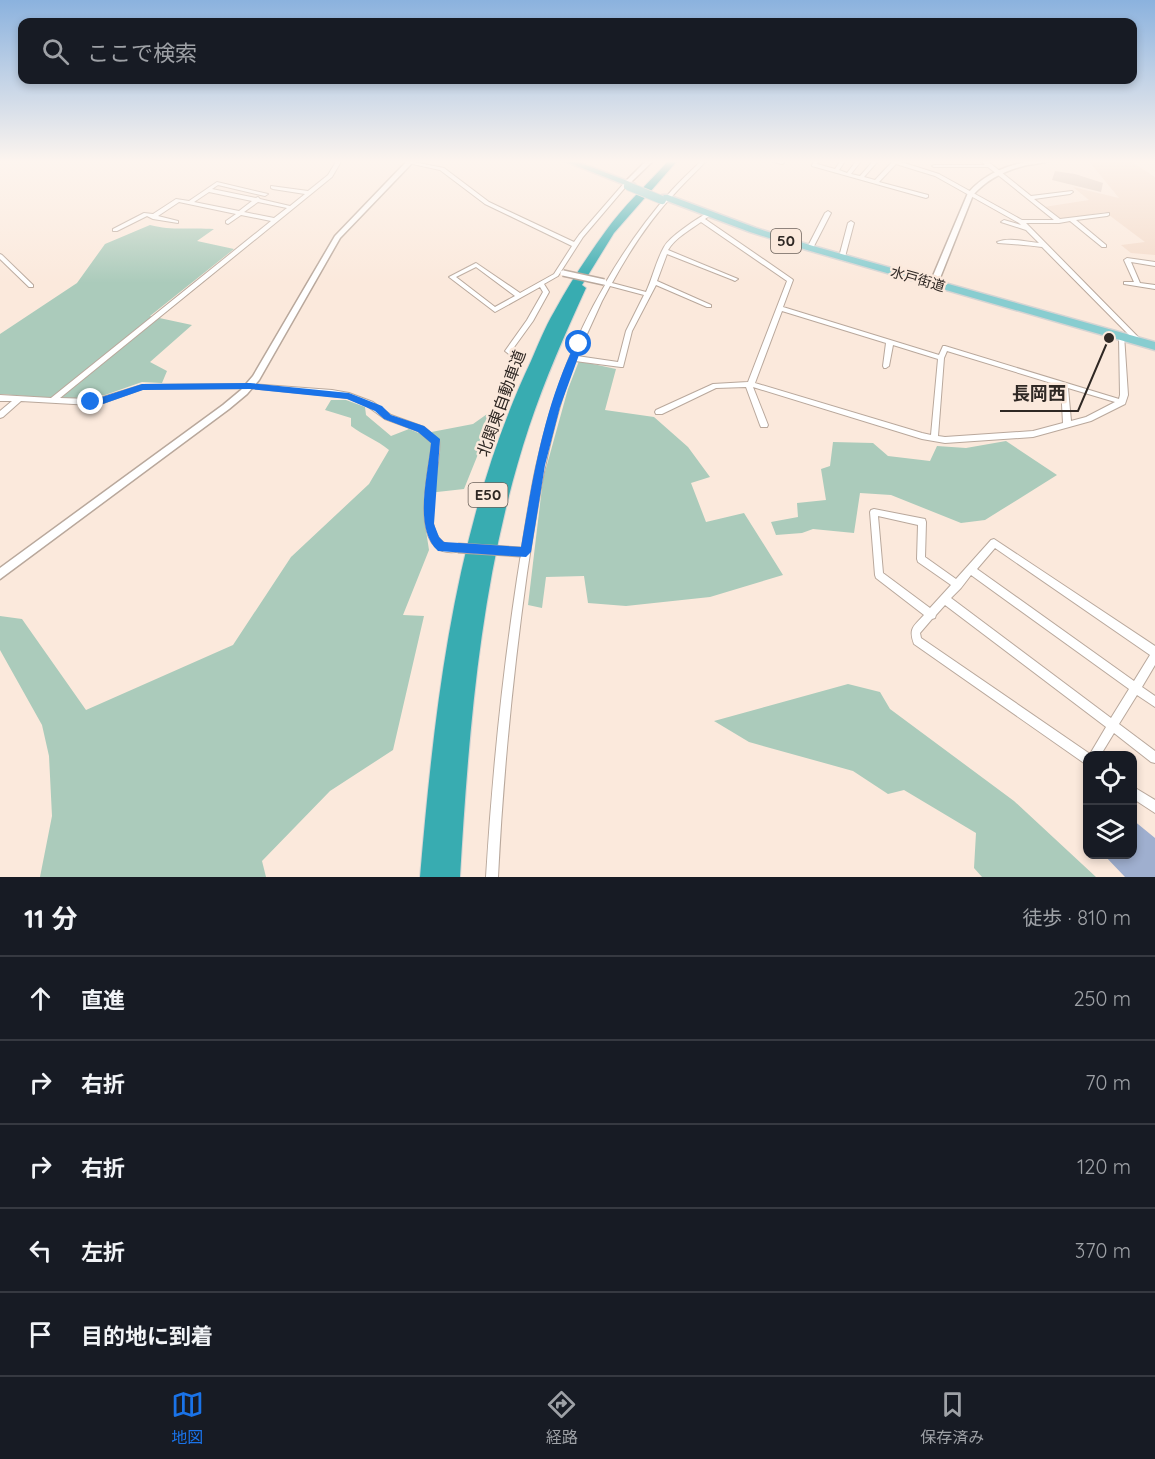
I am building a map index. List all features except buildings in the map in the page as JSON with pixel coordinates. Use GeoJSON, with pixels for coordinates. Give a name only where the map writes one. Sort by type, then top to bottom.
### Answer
{"type":"FeatureCollection","features":[{"type":"Feature","properties":{"kind":"highway","name":"北関東自動車道"},"geometry":{"type":"LineString","coordinates":[[430,877],[435,808],[460,624],[473,557],[505,440],[543,342],[573,285],[618,220],[636,201]]}},
{"type":"Feature","properties":{"kind":"highway","name":"北関東自動車道"},"geometry":{"type":"LineString","coordinates":[[450,877],[456,784],[476,624],[490,548],[518,441],[553,343],[582,287],[644,201]]}},
{"type":"Feature","properties":{"kind":"main road","name":"水戸街道"},"geometry":{"type":"LineString","coordinates":[[672,201],[705,216],[810,248],[1155,346]]}},
{"type":"Feature","properties":{"kind":"street"},"geometry":{"type":"LineString","coordinates":[[153,217],[177,201]]}},
{"type":"Feature","properties":{"kind":"street"},"geometry":{"type":"LineString","coordinates":[[184,201],[274,220]]}},
{"type":"Feature","properties":{"kind":"street"},"geometry":{"type":"LineString","coordinates":[[228,222],[255,201]]}},
{"type":"Feature","properties":{"kind":"street"},"geometry":{"type":"LineString","coordinates":[[261,201],[290,207]]}},
{"type":"Feature","properties":{"kind":"street"},"geometry":{"type":"LineString","coordinates":[[51,401],[298,201]]}},
{"type":"Feature","properties":{"kind":"street"},"geometry":{"type":"LineString","coordinates":[[0,574],[226,407],[250,386],[337,237],[372,201]]}},
{"type":"Feature","properties":{"kind":"street"},"geometry":{"type":"LineString","coordinates":[[484,201],[575,245]]}},
{"type":"Feature","properties":{"kind":"street"},"geometry":{"type":"LineString","coordinates":[[520,296],[476,265],[452,277],[495,310],[542,285],[561,273],[575,245],[613,201]]}},
{"type":"Feature","properties":{"kind":"street"},"geometry":{"type":"LineString","coordinates":[[492,877],[508,678],[523,552],[540,465],[556,407],[573,358],[606,283],[665,201]]}},
{"type":"Feature","properties":{"kind":"street"},"geometry":{"type":"LineString","coordinates":[[934,283],[968,201]]}},
{"type":"Feature","properties":{"kind":"street"},"geometry":{"type":"LineString","coordinates":[[981,201],[1021,222],[1140,342]]}},
{"type":"Feature","properties":{"kind":"street"},"geometry":{"type":"LineString","coordinates":[[1034,201],[1059,221]]}},
{"type":"Feature","properties":{"kind":"street"},"geometry":{"type":"LineString","coordinates":[[169,220],[178,213]]}},
{"type":"Feature","properties":{"kind":"street"},"geometry":{"type":"LineString","coordinates":[[810,248],[828,213]]}},
{"type":"Feature","properties":{"kind":"street"},"geometry":{"type":"LineString","coordinates":[[115,230],[146,214],[176,222]]}},
{"type":"Feature","properties":{"kind":"street"},"geometry":{"type":"LineString","coordinates":[[1021,222],[1059,221],[1107,214]]}},
{"type":"Feature","properties":{"kind":"street"},"geometry":{"type":"LineString","coordinates":[[573,358],[621,365],[629,331],[654,282],[670,242],[705,216],[790,280],[750,384],[764,424]]}},
{"type":"Feature","properties":{"kind":"street"},"geometry":{"type":"LineString","coordinates":[[1071,219],[1104,246]]}},
{"type":"Feature","properties":{"kind":"street"},"geometry":{"type":"LineString","coordinates":[[1004,222],[1029,230]]}},
{"type":"Feature","properties":{"kind":"street"},"geometry":{"type":"LineString","coordinates":[[842,257],[851,223]]}},
{"type":"Feature","properties":{"kind":"street"},"geometry":{"type":"LineString","coordinates":[[1000,242],[1014,241],[1044,245]]}},
{"type":"Feature","properties":{"kind":"street"},"geometry":{"type":"LineString","coordinates":[[665,251],[735,279]]}},
{"type":"Feature","properties":{"kind":"street"},"geometry":{"type":"LineString","coordinates":[[0,256],[31,286]]}},
{"type":"Feature","properties":{"kind":"street"},"geometry":{"type":"LineString","coordinates":[[1138,285],[1127,260],[1155,264]]}},
{"type":"Feature","properties":{"kind":"street"},"geometry":{"type":"LineString","coordinates":[[561,273],[648,294]]}},
{"type":"Feature","properties":{"kind":"street"},"geometry":{"type":"LineString","coordinates":[[654,282],[709,306]]}},
{"type":"Feature","properties":{"kind":"street"},"geometry":{"type":"LineString","coordinates":[[1126,283],[1155,287]]}},
{"type":"Feature","properties":{"kind":"street"},"geometry":{"type":"LineString","coordinates":[[516,356],[508,351],[530,321],[546,292],[542,285]]}},
{"type":"Feature","properties":{"kind":"street"},"geometry":{"type":"LineString","coordinates":[[780,308],[941,358]]}},
{"type":"Feature","properties":{"kind":"street"},"geometry":{"type":"LineString","coordinates":[[659,412],[715,386],[750,384],[934,439],[1033,434],[1088,419],[1122,402],[1124,395],[1122,337]]}},
{"type":"Feature","properties":{"kind":"street"},"geometry":{"type":"LineString","coordinates":[[886,366],[890,342]]}},
{"type":"Feature","properties":{"kind":"street"},"geometry":{"type":"LineString","coordinates":[[934,439],[941,358],[945,348],[1122,402]]}},
{"type":"Feature","properties":{"kind":"street"},"geometry":{"type":"LineString","coordinates":[[1064,385],[1067,423]]}},
{"type":"Feature","properties":{"kind":"street"},"geometry":{"type":"LineString","coordinates":[[0,398],[51,401],[103,400],[142,387],[250,386],[349,396],[379,408],[388,417],[430,435],[436,442],[428,524],[434,540],[442,547],[523,552]]}},
{"type":"Feature","properties":{"kind":"street"},"geometry":{"type":"LineString","coordinates":[[0,415],[18,400]]}},
{"type":"Feature","properties":{"kind":"street"},"geometry":{"type":"LineString","coordinates":[[932,615],[879,575],[874,512],[922,522],[921,559],[958,585]]}},
{"type":"Feature","properties":{"kind":"street"},"geometry":{"type":"LineString","coordinates":[[1083,756],[917,641],[915,633],[994,543],[1155,654],[1097,751]]}},
{"type":"Feature","properties":{"kind":"street"},"geometry":{"type":"LineString","coordinates":[[971,570],[1155,702]]}},
{"type":"Feature","properties":{"kind":"street"},"geometry":{"type":"LineString","coordinates":[[946,600],[1155,758]]}},
{"type":"Feature","properties":{"kind":"street"},"geometry":{"type":"LineString","coordinates":[[1137,794],[1155,807]]}},
{"type":"Feature","properties":{"kind":"shaded area"},"geometry":{"type":"Polygon","coordinates":[[[1083,201],[1155,201],[1155,255],[1131,253],[1121,245],[1145,242],[1105,212],[1060,220],[1044,207],[1083,201]]]}},
{"type":"Feature","properties":{"kind":"green space"},"geometry":{"type":"Polygon","coordinates":[[[150,225],[214,229],[197,241],[234,249],[150,316],[192,325],[150,362],[167,371],[162,383],[142,382],[105,395],[64,399],[0,394],[0,334],[77,283],[105,244],[150,225]]]}},
{"type":"Feature","properties":{"kind":"green space"},"geometry":{"type":"Polygon","coordinates":[[[579,361],[616,369],[605,410],[654,417],[688,447],[710,477],[691,483],[706,522],[744,513],[783,575],[710,597],[626,606],[588,603],[584,576],[546,577],[542,608],[528,605],[543,479],[568,389],[579,361]]]}},
{"type":"Feature","properties":{"kind":"green space"},"geometry":{"type":"Polygon","coordinates":[[[331,400],[346,400],[365,407],[366,415],[391,436],[409,429],[421,434],[473,424],[497,407],[464,489],[428,493],[425,524],[429,550],[403,615],[424,616],[393,750],[330,791],[262,861],[266,877],[40,877],[52,816],[49,756],[42,725],[0,650],[0,616],[22,619],[86,710],[233,645],[291,557],[369,484],[389,450],[351,426],[351,418],[325,410],[331,400]]]}},
{"type":"Feature","properties":{"kind":"green space"},"geometry":{"type":"Polygon","coordinates":[[[1006,441],[1057,475],[985,520],[961,523],[891,495],[860,493],[854,533],[813,529],[802,533],[776,535],[771,522],[798,517],[797,503],[826,500],[821,469],[830,466],[833,442],[873,443],[888,456],[930,461],[937,446],[966,448],[1006,441]]]}},
{"type":"Feature","properties":{"kind":"green space"},"geometry":{"type":"Polygon","coordinates":[[[848,684],[880,692],[890,709],[1014,801],[1096,877],[982,877],[974,868],[976,833],[904,790],[888,794],[853,771],[749,742],[714,721],[848,684]]]}},
{"type":"Feature","properties":{"kind":"water"},"geometry":{"type":"Polygon","coordinates":[[[1137,823],[1155,838],[1155,877],[1125,877],[1108,859],[1137,859],[1137,823]]]}},
{"type":"Feature","properties":{"kind":"place","name":"長岡西"},"geometry":{"type":"Point","coordinates":[1109,338]}},
{"type":"Feature","properties":{"kind":"route"},"geometry":{"type":"LineString","coordinates":[[91,402],[142,387],[250,386],[308,390],[349,396],[379,408],[388,417],[421,429],[436,442],[428,524],[434,540],[442,547],[526,552],[540,465],[556,407],[579,344]]}}]}
